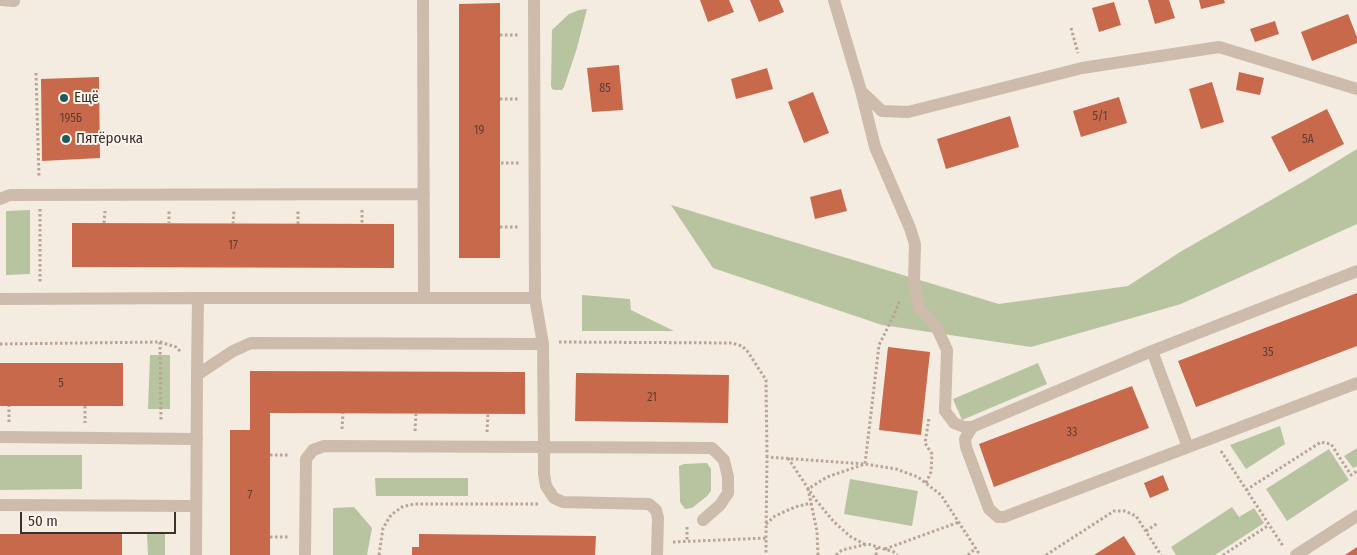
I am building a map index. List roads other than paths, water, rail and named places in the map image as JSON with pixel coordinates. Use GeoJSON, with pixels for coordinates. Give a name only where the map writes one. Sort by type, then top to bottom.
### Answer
{"type":"FeatureCollection","features":[{"type":"Feature","properties":{"kind":"street"},"geometry":{"type":"LineString","coordinates":[[0,0],[14,1]]}},
{"type":"Feature","properties":{"kind":"street"},"geometry":{"type":"LineString","coordinates":[[423,0],[424,298]]}},
{"type":"Feature","properties":{"kind":"street"},"geometry":{"type":"LineString","coordinates":[[534,0],[535,298],[543,343],[544,474],[546,486],[554,498],[563,502],[649,504],[656,510],[658,518],[657,549]]}},
{"type":"Feature","properties":{"kind":"street"},"geometry":{"type":"LineString","coordinates":[[834,0],[861,91],[875,147],[915,244],[913,256],[914,281],[919,307],[937,328],[947,350],[945,411],[954,423],[964,427],[972,427],[1152,350],[1357,271]]}},
{"type":"Feature","properties":{"kind":"street"},"geometry":{"type":"LineString","coordinates":[[861,91],[882,111],[908,112],[1082,68],[1219,47],[1357,89]]}},
{"type":"Feature","properties":{"kind":"street"},"geometry":{"type":"LineString","coordinates":[[0,199],[39,189],[424,194]]}},
{"type":"Feature","properties":{"kind":"street"},"geometry":{"type":"LineString","coordinates":[[196,555],[198,298]]}},
{"type":"Feature","properties":{"kind":"street"},"geometry":{"type":"LineString","coordinates":[[0,299],[535,298]]}},
{"type":"Feature","properties":{"kind":"street"},"geometry":{"type":"LineString","coordinates":[[197,375],[233,351],[251,344],[543,343]]}},
{"type":"Feature","properties":{"kind":"street"},"geometry":{"type":"LineString","coordinates":[[1152,350],[1188,447]]}},
{"type":"Feature","properties":{"kind":"street"},"geometry":{"type":"LineString","coordinates":[[972,427],[965,439],[966,447],[989,509],[998,516],[1004,517],[1357,384]]}},
{"type":"Feature","properties":{"kind":"street"},"geometry":{"type":"LineString","coordinates":[[4,433],[197,439]]}},
{"type":"Feature","properties":{"kind":"street"},"geometry":{"type":"LineString","coordinates":[[305,555],[306,459],[313,450],[324,446],[712,448],[724,460],[728,477],[728,493],[720,505],[703,520]]}},
{"type":"Feature","properties":{"kind":"street"},"geometry":{"type":"LineString","coordinates":[[0,505],[196,506]]}},
{"type":"Feature","properties":{"kind":"street"},"geometry":{"type":"LineString","coordinates":[[1296,555],[1357,516]]}},
{"type":"Feature","properties":{"kind":"place","name":"Ещё"},"geometry":{"type":"Point","coordinates":[64,98]}},
{"type":"Feature","properties":{"kind":"place","name":"Пятёрочка"},"geometry":{"type":"Point","coordinates":[66,139]}}]}
